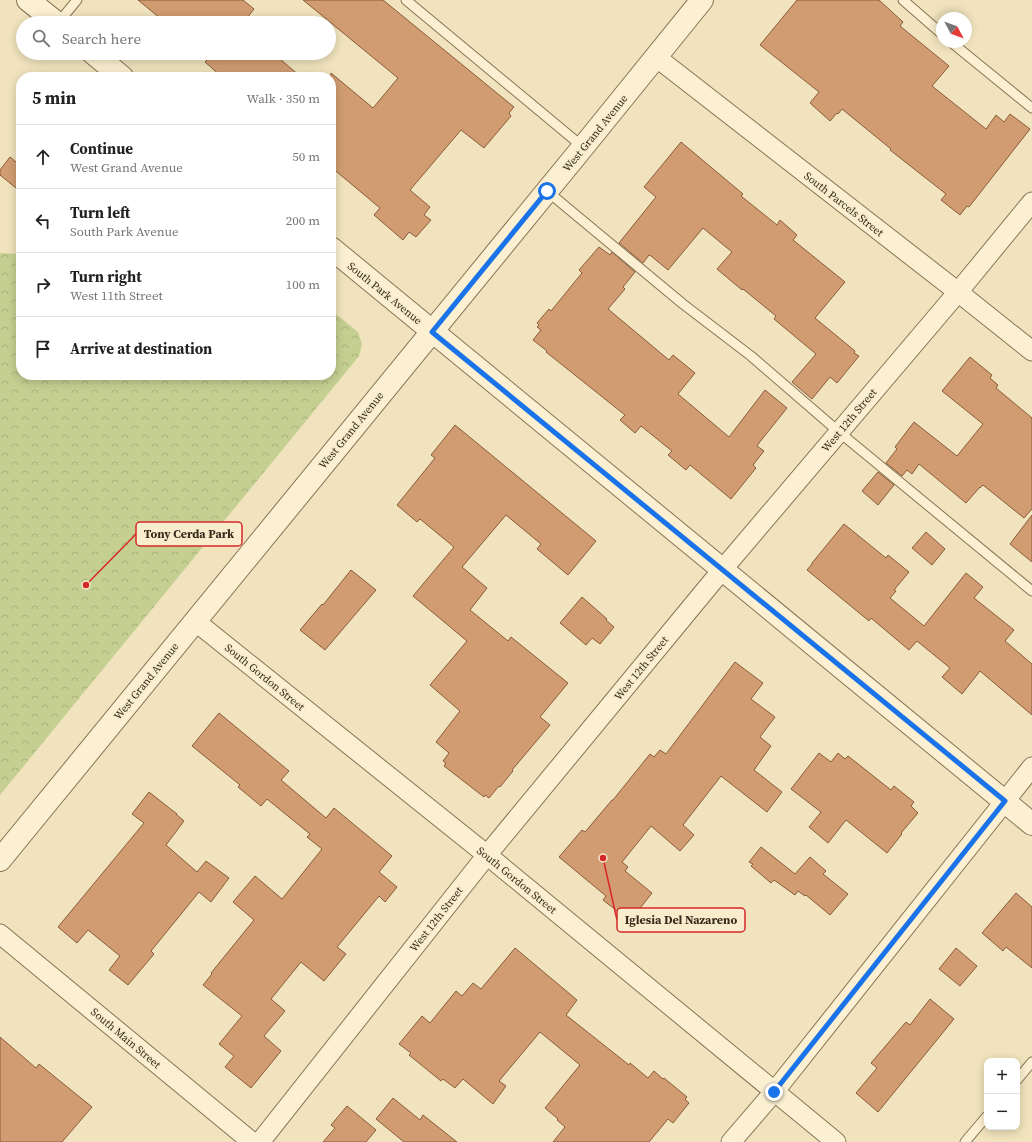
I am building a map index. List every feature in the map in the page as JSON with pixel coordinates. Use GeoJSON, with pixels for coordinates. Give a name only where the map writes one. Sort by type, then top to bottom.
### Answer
{"type":"FeatureCollection","features":[{"type":"Feature","properties":{"kind":"street"},"geometry":{"type":"LineString","coordinates":[[28,0],[48,16]]}},
{"type":"Feature","properties":{"kind":"street","name":"West Grand Avenue"},"geometry":{"type":"LineString","coordinates":[[0,860],[583,147],[701,0]]}},
{"type":"Feature","properties":{"kind":"street","name":"South Parcels Street"},"geometry":{"type":"LineString","coordinates":[[656,57],[1032,351]]}},
{"type":"Feature","properties":{"kind":"street"},"geometry":{"type":"LineString","coordinates":[[101,60],[116,72]]}},
{"type":"Feature","properties":{"kind":"street","name":"West 12th Street"},"geometry":{"type":"LineString","coordinates":[[260,1142],[487,856],[722,570],[958,292],[1032,202]]}},
{"type":"Feature","properties":{"kind":"street","name":"South Park Avenue"},"geometry":{"type":"LineString","coordinates":[[336,252],[1032,824]]}},
{"type":"Feature","properties":{"kind":"street","name":"South Gordon Street"},"geometry":{"type":"LineString","coordinates":[[195,621],[487,856],[836,1142]]}},
{"type":"Feature","properties":{"kind":"street"},"geometry":{"type":"LineString","coordinates":[[731,1142],[774,1092],[1032,767]]}},
{"type":"Feature","properties":{"kind":"street","name":"South Main Street"},"geometry":{"type":"LineString","coordinates":[[0,934],[252,1142]]}},
{"type":"Feature","properties":{"kind":"lane"},"geometry":{"type":"LineString","coordinates":[[63,16],[77,0]]}},
{"type":"Feature","properties":{"kind":"lane"},"geometry":{"type":"LineString","coordinates":[[406,0],[583,147]]}},
{"type":"Feature","properties":{"kind":"lane"},"geometry":{"type":"LineString","coordinates":[[903,0],[936,29]]}},
{"type":"Feature","properties":{"kind":"lane"},"geometry":{"type":"LineString","coordinates":[[958,48],[1032,108]]}},
{"type":"Feature","properties":{"kind":"lane"},"geometry":{"type":"LineString","coordinates":[[547,191],[683,304],[751,356],[839,432],[1032,591]]}},
{"type":"Feature","properties":{"kind":"lane"},"geometry":{"type":"LineString","coordinates":[[1020,1076],[1032,1062]]}},
{"type":"Feature","properties":{"kind":"lane"},"geometry":{"type":"LineString","coordinates":[[966,1142],[984,1120]]}},
{"type":"Feature","properties":{"kind":"green space"},"geometry":{"type":"Polygon","coordinates":[[[0,253],[16,254],[16,380],[336,380],[336,314],[358,332],[362,344],[359,356],[0,795],[0,253]]]}},
{"type":"Feature","properties":{"kind":"building"},"geometry":{"type":"Polygon","coordinates":[[[138,0],[243,0],[254,9],[248,16],[157,16],[138,0]]]}},
{"type":"Feature","properties":{"kind":"building"},"geometry":{"type":"Polygon","coordinates":[[[303,0],[383,0],[514,107],[509,113],[511,116],[484,148],[461,130],[410,190],[430,207],[424,215],[431,220],[416,237],[409,232],[403,240],[374,215],[380,208],[336,171],[336,77],[373,108],[398,78],[336,27],[336,16],[322,16],[303,0]]]}},
{"type":"Feature","properties":{"kind":"building"},"geometry":{"type":"Polygon","coordinates":[[[797,0],[879,0],[903,22],[900,26],[949,66],[932,86],[986,129],[996,115],[1004,122],[1010,114],[1030,129],[969,207],[967,206],[960,215],[941,200],[946,194],[890,150],[891,149],[842,109],[830,121],[810,103],[819,92],[760,45],[797,0]]]}},
{"type":"Feature","properties":{"kind":"building"},"geometry":{"type":"Polygon","coordinates":[[[207,60],[281,60],[295,72],[216,72],[205,62],[207,60]]]}},
{"type":"Feature","properties":{"kind":"building"},"geometry":{"type":"Polygon","coordinates":[[[681,142],[743,194],[741,196],[777,225],[780,220],[797,235],[793,240],[845,282],[815,318],[859,356],[837,383],[830,377],[812,399],[792,382],[816,354],[774,319],[776,316],[717,269],[732,252],[703,228],[668,270],[649,255],[643,263],[619,243],[656,197],[644,187],[681,142]]]}},
{"type":"Feature","properties":{"kind":"building"},"geometry":{"type":"Polygon","coordinates":[[[10,157],[16,162],[16,188],[0,175],[0,170],[10,157]]]}},
{"type":"Feature","properties":{"kind":"building"},"geometry":{"type":"Polygon","coordinates":[[[599,247],[610,255],[612,252],[635,272],[623,287],[625,289],[608,309],[669,360],[673,355],[695,373],[678,394],[729,437],[765,390],[787,408],[757,446],[764,451],[753,465],[756,468],[731,499],[690,465],[686,470],[668,455],[672,451],[641,426],[635,433],[620,420],[625,415],[533,340],[541,330],[537,327],[539,325],[537,323],[549,309],[551,311],[582,273],[579,270],[599,247]]]}},
{"type":"Feature","properties":{"kind":"building"},"geometry":{"type":"Polygon","coordinates":[[[970,357],[992,375],[990,378],[998,385],[996,388],[1032,418],[1032,509],[1024,518],[983,485],[966,503],[919,464],[912,474],[907,470],[902,476],[886,463],[897,449],[895,447],[914,422],[957,456],[983,424],[942,391],[970,357]]]}},
{"type":"Feature","properties":{"kind":"building"},"geometry":{"type":"Polygon","coordinates":[[[455,425],[596,541],[568,575],[537,549],[541,544],[506,515],[462,567],[487,588],[470,610],[508,641],[511,637],[568,683],[540,717],[550,725],[512,770],[513,771],[500,787],[499,786],[489,798],[485,795],[484,797],[444,766],[446,763],[443,761],[449,753],[436,742],[460,711],[430,685],[467,641],[413,596],[454,547],[420,519],[417,522],[397,505],[435,458],[431,455],[455,425]]]}},
{"type":"Feature","properties":{"kind":"building"},"geometry":{"type":"Polygon","coordinates":[[[878,472],[894,485],[878,505],[862,491],[878,472]]]}},
{"type":"Feature","properties":{"kind":"building"},"geometry":{"type":"Polygon","coordinates":[[[1032,515],[1032,562],[1010,544],[1032,515]]]}},
{"type":"Feature","properties":{"kind":"building"},"geometry":{"type":"Polygon","coordinates":[[[844,524],[886,558],[888,555],[909,572],[894,590],[896,591],[890,598],[924,626],[966,573],[983,587],[974,598],[1014,630],[1005,641],[1032,664],[1032,715],[980,671],[962,694],[942,677],[950,668],[917,641],[909,650],[871,618],[869,621],[807,570],[844,524]]]}},
{"type":"Feature","properties":{"kind":"building"},"geometry":{"type":"Polygon","coordinates":[[[926,532],[945,549],[932,565],[912,548],[926,532]]]}},
{"type":"Feature","properties":{"kind":"building"},"geometry":{"type":"Polygon","coordinates":[[[351,570],[376,590],[325,650],[300,630],[322,604],[323,605],[351,570]]]}},
{"type":"Feature","properties":{"kind":"building"},"geometry":{"type":"Polygon","coordinates":[[[582,597],[614,627],[600,644],[592,638],[586,645],[560,623],[582,597]]]}},
{"type":"Feature","properties":{"kind":"building"},"geometry":{"type":"Polygon","coordinates":[[[735,662],[763,683],[751,699],[775,717],[760,737],[771,746],[754,770],[782,792],[767,812],[721,776],[683,825],[694,835],[680,851],[651,826],[622,862],[628,867],[625,871],[652,893],[630,921],[603,900],[606,896],[559,857],[582,830],[585,832],[650,754],[654,757],[660,750],[666,754],[735,662]]]}},
{"type":"Feature","properties":{"kind":"building"},"geometry":{"type":"Polygon","coordinates":[[[219,713],[289,771],[281,780],[326,818],[334,808],[392,856],[379,872],[397,887],[385,902],[379,896],[337,947],[346,954],[324,981],[301,962],[271,999],[285,1011],[264,1036],[281,1051],[251,1088],[225,1067],[234,1056],[219,1044],[242,1016],[203,985],[254,920],[233,902],[255,876],[282,899],[322,849],[307,837],[310,834],[267,799],[261,806],[238,787],[240,785],[192,746],[219,713]]]}},
{"type":"Feature","properties":{"kind":"building"},"geometry":{"type":"Polygon","coordinates":[[[819,753],[831,762],[838,753],[845,759],[848,756],[891,790],[894,786],[914,802],[911,806],[918,813],[887,853],[846,820],[828,843],[809,827],[821,812],[791,789],[819,753]]]}},
{"type":"Feature","properties":{"kind":"building"},"geometry":{"type":"Polygon","coordinates":[[[149,792],[184,821],[166,845],[197,872],[206,861],[229,878],[211,902],[199,892],[151,951],[154,954],[128,985],[109,970],[120,956],[88,930],[77,943],[58,927],[144,823],[132,814],[149,792]]]}},
{"type":"Feature","properties":{"kind":"building"},"geometry":{"type":"Polygon","coordinates":[[[761,847],[795,874],[810,857],[826,871],[823,874],[848,894],[830,915],[806,895],[805,896],[798,891],[795,895],[774,880],[771,883],[751,866],[753,864],[749,862],[761,847]]]}},
{"type":"Feature","properties":{"kind":"building"},"geometry":{"type":"Polygon","coordinates":[[[1016,893],[1032,907],[1032,968],[1006,947],[1003,951],[982,933],[1016,893]]]}},
{"type":"Feature","properties":{"kind":"building"},"geometry":{"type":"Polygon","coordinates":[[[515,948],[577,1000],[566,1015],[629,1065],[630,1063],[648,1078],[654,1071],[687,1097],[685,1099],[689,1103],[673,1123],[668,1119],[649,1142],[553,1142],[565,1127],[545,1108],[580,1065],[540,1032],[499,1081],[506,1086],[493,1104],[463,1079],[455,1088],[443,1079],[441,1081],[409,1055],[411,1053],[399,1044],[422,1016],[430,1023],[456,991],[462,996],[473,983],[481,989],[515,948]]]}},
{"type":"Feature","properties":{"kind":"building"},"geometry":{"type":"Polygon","coordinates":[[[956,948],[977,966],[960,986],[939,969],[956,948]]]}},
{"type":"Feature","properties":{"kind":"building"},"geometry":{"type":"Polygon","coordinates":[[[930,999],[954,1019],[878,1112],[856,1093],[877,1068],[871,1063],[906,1022],[910,1025],[930,999]]]}},
{"type":"Feature","properties":{"kind":"building"},"geometry":{"type":"Polygon","coordinates":[[[0,1037],[36,1068],[39,1064],[92,1107],[62,1142],[0,1142],[0,1037]]]}},
{"type":"Feature","properties":{"kind":"building"},"geometry":{"type":"Polygon","coordinates":[[[393,1098],[420,1120],[423,1115],[457,1142],[404,1142],[376,1119],[393,1098]]]}},
{"type":"Feature","properties":{"kind":"building"},"geometry":{"type":"Polygon","coordinates":[[[347,1106],[376,1130],[366,1142],[323,1142],[335,1128],[331,1125],[347,1106]]]}},
{"type":"Feature","properties":{"kind":"place","name":"Tony Cerda Park"},"geometry":{"type":"Point","coordinates":[86,585]}},
{"type":"Feature","properties":{"kind":"place","name":"Iglesia Del Nazareno"},"geometry":{"type":"Point","coordinates":[603,858]}},
{"type":"Feature","properties":{"kind":"route"},"geometry":{"type":"LineString","coordinates":[[547,191],[432,332],[1005,801],[774,1092]]}}]}
